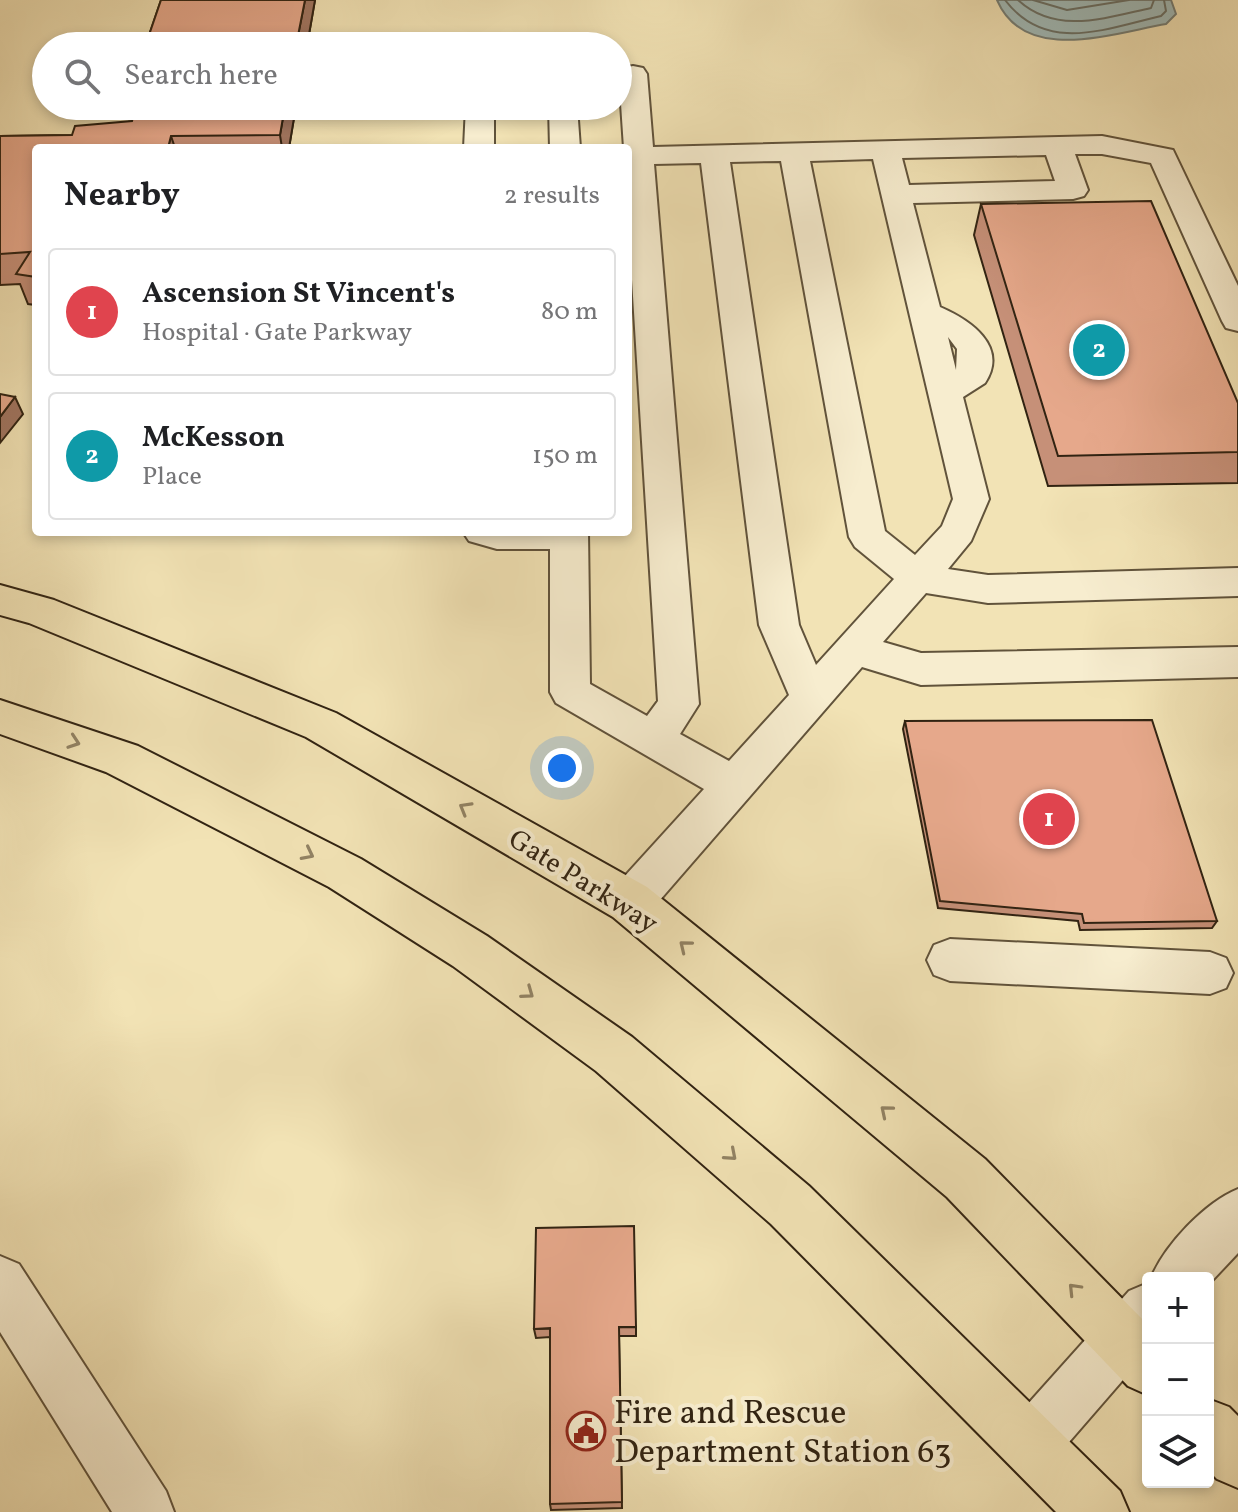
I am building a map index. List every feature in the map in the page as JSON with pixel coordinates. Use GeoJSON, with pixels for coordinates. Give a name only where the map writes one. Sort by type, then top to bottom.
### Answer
{"type":"FeatureCollection","features":[{"type":"Feature","properties":{"kind":"main road","name":"Gate Parkway"},"geometry":{"type":"LineString","coordinates":[[0,600],[40,611],[321,725],[630,902],[966,1178],[1139,1338]]}},
{"type":"Feature","properties":{"kind":"main road"},"geometry":{"type":"LineString","coordinates":[[0,717],[122,759],[345,873],[470,951],[614,1054],[790,1205],[1099,1512]]}},
{"type":"Feature","properties":{"kind":"main road"},"geometry":{"type":"LineString","coordinates":[[1214,1434],[1238,1458]]}},
{"type":"Feature","properties":{"kind":"street"},"geometry":{"type":"LineString","coordinates":[[633,74],[634,156],[679,704],[654,739]]}},
{"type":"Feature","properties":{"kind":"street"},"geometry":{"type":"LineString","coordinates":[[479,144],[480,120]]}},
{"type":"Feature","properties":{"kind":"street"},"geometry":{"type":"LineString","coordinates":[[564,120],[565,144]]}},
{"type":"Feature","properties":{"kind":"street"},"geometry":{"type":"LineString","coordinates":[[634,156],[1102,145],[1163,156],[1238,321]]}},
{"type":"Feature","properties":{"kind":"street"},"geometry":{"type":"LineString","coordinates":[[896,194],[1073,190],[1057,146]]}},
{"type":"Feature","properties":{"kind":"street"},"geometry":{"type":"LineString","coordinates":[[630,902],[958,532],[971,499],[885,150]]}},
{"type":"Feature","properties":{"kind":"street"},"geometry":{"type":"LineString","coordinates":[[794,152],[868,537],[918,578],[988,589],[1238,582]]}},
{"type":"Feature","properties":{"kind":"street"},"geometry":{"type":"LineString","coordinates":[[714,154],[779,625],[811,698]]}},
{"type":"Feature","properties":{"kind":"street"},"geometry":{"type":"LineString","coordinates":[[569,536],[570,692],[734,785]]}},
{"type":"Feature","properties":{"kind":"street"},"geometry":{"type":"LineString","coordinates":[[854,649],[921,669],[1238,662]]}},
{"type":"Feature","properties":{"kind":"street"},"geometry":{"type":"LineString","coordinates":[[950,960],[1210,973]]}},
{"type":"Feature","properties":{"kind":"street"},"geometry":{"type":"LineString","coordinates":[[1184,1272],[1238,1215]]}},
{"type":"Feature","properties":{"kind":"street"},"geometry":{"type":"LineString","coordinates":[[0,1283],[145,1512]]}},
{"type":"Feature","properties":{"kind":"street"},"geometry":{"type":"LineString","coordinates":[[1030,1444],[1139,1338]]}},
{"type":"Feature","properties":{"kind":"water"},"geometry":{"type":"Polygon","coordinates":[[[997,0],[1171,0],[1176,14],[1166,24],[1097,38],[1049,39],[1028,32],[1010,20],[997,0]]]}},
{"type":"Feature","properties":{"kind":"building"},"geometry":{"type":"Polygon","coordinates":[[[161,0],[305,0],[299,32],[150,32],[161,0]]]}},
{"type":"Feature","properties":{"kind":"building"},"geometry":{"type":"Polygon","coordinates":[[[283,120],[280,135],[171,136],[169,144],[32,144],[32,276],[16,274],[30,252],[0,254],[0,136],[72,135],[75,126],[132,121],[283,120]]]}},
{"type":"Feature","properties":{"kind":"building"},"geometry":{"type":"Polygon","coordinates":[[[1151,201],[1238,403],[1238,452],[1058,456],[981,204],[1151,201]]]}},
{"type":"Feature","properties":{"kind":"building"},"geometry":{"type":"Polygon","coordinates":[[[0,394],[15,397],[0,417],[0,394]]]}},
{"type":"Feature","properties":{"kind":"building"},"geometry":{"type":"Polygon","coordinates":[[[1152,720],[1217,921],[1084,923],[1082,914],[940,901],[905,721],[1152,720]]]}},
{"type":"Feature","properties":{"kind":"building"},"geometry":{"type":"Polygon","coordinates":[[[634,1226],[636,1327],[619,1327],[622,1502],[550,1504],[550,1328],[534,1329],[536,1228],[634,1226]]]}},
{"type":"Feature","properties":{"kind":"place","name":"McKesson"},"geometry":{"type":"Point","coordinates":[1099,350]}},
{"type":"Feature","properties":{"kind":"place","name":"Ascension St Vincent's"},"geometry":{"type":"Point","coordinates":[1049,819]}},
{"type":"Feature","properties":{"kind":"place","name":"Fire and Rescue Department Station 63"},"geometry":{"type":"Point","coordinates":[586,1431]}}]}
